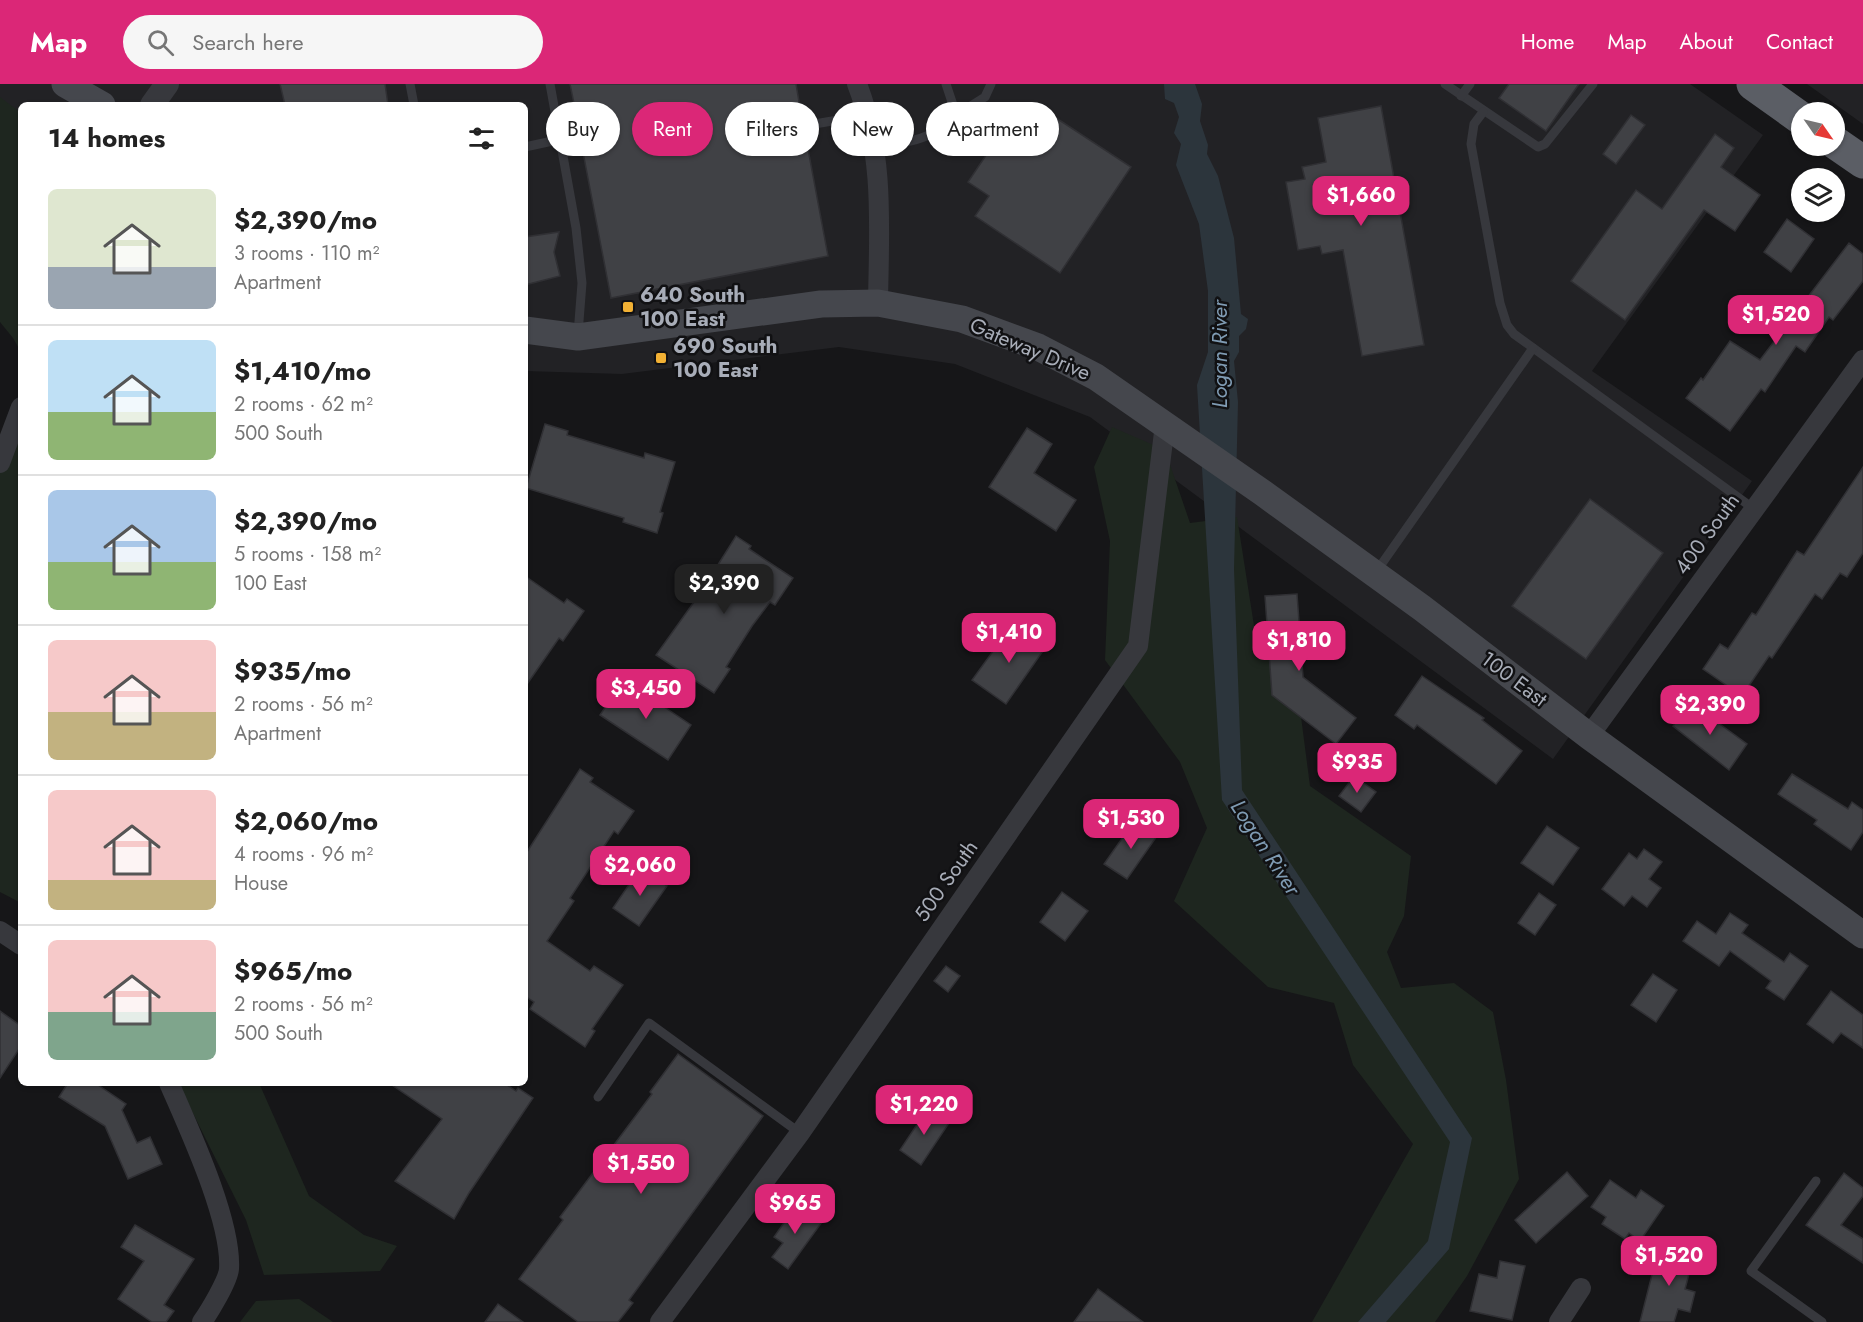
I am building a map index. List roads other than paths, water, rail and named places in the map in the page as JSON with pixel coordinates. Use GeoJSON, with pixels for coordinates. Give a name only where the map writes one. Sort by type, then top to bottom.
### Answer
{"type":"FeatureCollection","features":[{"type":"Feature","properties":{"kind":"highway"},"geometry":{"type":"LineString","coordinates":[[1753,84],[1791,111]]}},
{"type":"Feature","properties":{"kind":"highway"},"geometry":{"type":"LineString","coordinates":[[1845,150],[1863,162]]}},
{"type":"Feature","properties":{"kind":"main road"},"geometry":{"type":"LineString","coordinates":[[65,84],[97,102]]}},
{"type":"Feature","properties":{"kind":"main road","name":"Gateway Drive"},"geometry":{"type":"LineString","coordinates":[[528,330],[578,337],[820,304],[878,303],[962,319],[1038,347],[1096,377],[1165,424]]}},
{"type":"Feature","properties":{"kind":"main road","name":"100 East"},"geometry":{"type":"LineString","coordinates":[[1165,424],[1374,574],[1589,736],[1863,935]]}},
{"type":"Feature","properties":{"kind":"street"},"geometry":{"type":"LineString","coordinates":[[154,102],[167,84]]}},
{"type":"Feature","properties":{"kind":"street"},"geometry":{"type":"LineString","coordinates":[[857,84],[864,102]]}},
{"type":"Feature","properties":{"kind":"street"},"geometry":{"type":"LineString","coordinates":[[876,156],[881,201],[878,303]]}},
{"type":"Feature","properties":{"kind":"street","name":"400 South"},"geometry":{"type":"LineString","coordinates":[[1589,736],[1863,360]]}},
{"type":"Feature","properties":{"kind":"street"},"geometry":{"type":"LineString","coordinates":[[0,463],[18,415]]}},
{"type":"Feature","properties":{"kind":"street","name":"500 South"},"geometry":{"type":"LineString","coordinates":[[660,1322],[800,1132],[1138,646],[1165,424]]}},
{"type":"Feature","properties":{"kind":"street"},"geometry":{"type":"LineString","coordinates":[[0,931],[18,943]]}},
{"type":"Feature","properties":{"kind":"street"},"geometry":{"type":"LineString","coordinates":[[170,1086],[193,1138],[227,1239],[229,1272],[202,1322]]}},
{"type":"Feature","properties":{"kind":"street"},"geometry":{"type":"LineString","coordinates":[[1559,1322],[1581,1288]]}},
{"type":"Feature","properties":{"kind":"lane"},"geometry":{"type":"LineString","coordinates":[[410,84],[413,102]]}},
{"type":"Feature","properties":{"kind":"lane"},"geometry":{"type":"LineString","coordinates":[[550,84],[553,102]]}},
{"type":"Feature","properties":{"kind":"lane"},"geometry":{"type":"LineString","coordinates":[[946,84],[952,102]]}},
{"type":"Feature","properties":{"kind":"lane"},"geometry":{"type":"LineString","coordinates":[[977,102],[985,97],[991,84]]}},
{"type":"Feature","properties":{"kind":"lane"},"geometry":{"type":"LineString","coordinates":[[1444,84],[1538,147],[1545,144],[1593,84]]}},
{"type":"Feature","properties":{"kind":"lane"},"geometry":{"type":"LineString","coordinates":[[1461,96],[1470,84]]}},
{"type":"Feature","properties":{"kind":"lane"},"geometry":{"type":"LineString","coordinates":[[1483,112],[1474,124],[1471,144],[1500,303],[1507,325],[1533,348],[1754,509]]}},
{"type":"Feature","properties":{"kind":"lane"},"geometry":{"type":"LineString","coordinates":[[528,146],[546,143]]}},
{"type":"Feature","properties":{"kind":"lane"},"geometry":{"type":"LineString","coordinates":[[563,156],[576,228],[582,283],[578,337]]}},
{"type":"Feature","properties":{"kind":"lane"},"geometry":{"type":"LineString","coordinates":[[1374,574],[1533,348]]}},
{"type":"Feature","properties":{"kind":"lane"},"geometry":{"type":"LineString","coordinates":[[598,1098],[649,1023],[800,1132]]}},
{"type":"Feature","properties":{"kind":"lane"},"geometry":{"type":"LineString","coordinates":[[1815,1181],[1751,1271],[1822,1322]]}},
{"type":"Feature","properties":{"kind":"water","name":"Logan River"},"geometry":{"type":"Polygon","coordinates":[[[1164,84],[1195,84],[1202,104],[1200,121],[1208,145],[1207,154],[1218,176],[1234,238],[1241,314],[1248,319],[1246,329],[1239,336],[1239,352],[1234,361],[1238,402],[1234,569],[1242,790],[1472,1138],[1449,1249],[1386,1322],[1358,1322],[1428,1241],[1450,1142],[1222,800],[1197,385],[1208,352],[1208,291],[1199,224],[1176,165],[1181,144],[1174,133],[1179,117],[1174,103],[1165,99],[1164,84]]]}},
{"type":"Feature","properties":{"kind":"place","name":"640 South 100 East"},"geometry":{"type":"Point","coordinates":[628,307]}},
{"type":"Feature","properties":{"kind":"place","name":"690 South 100 East"},"geometry":{"type":"Point","coordinates":[661,358]}}]}
